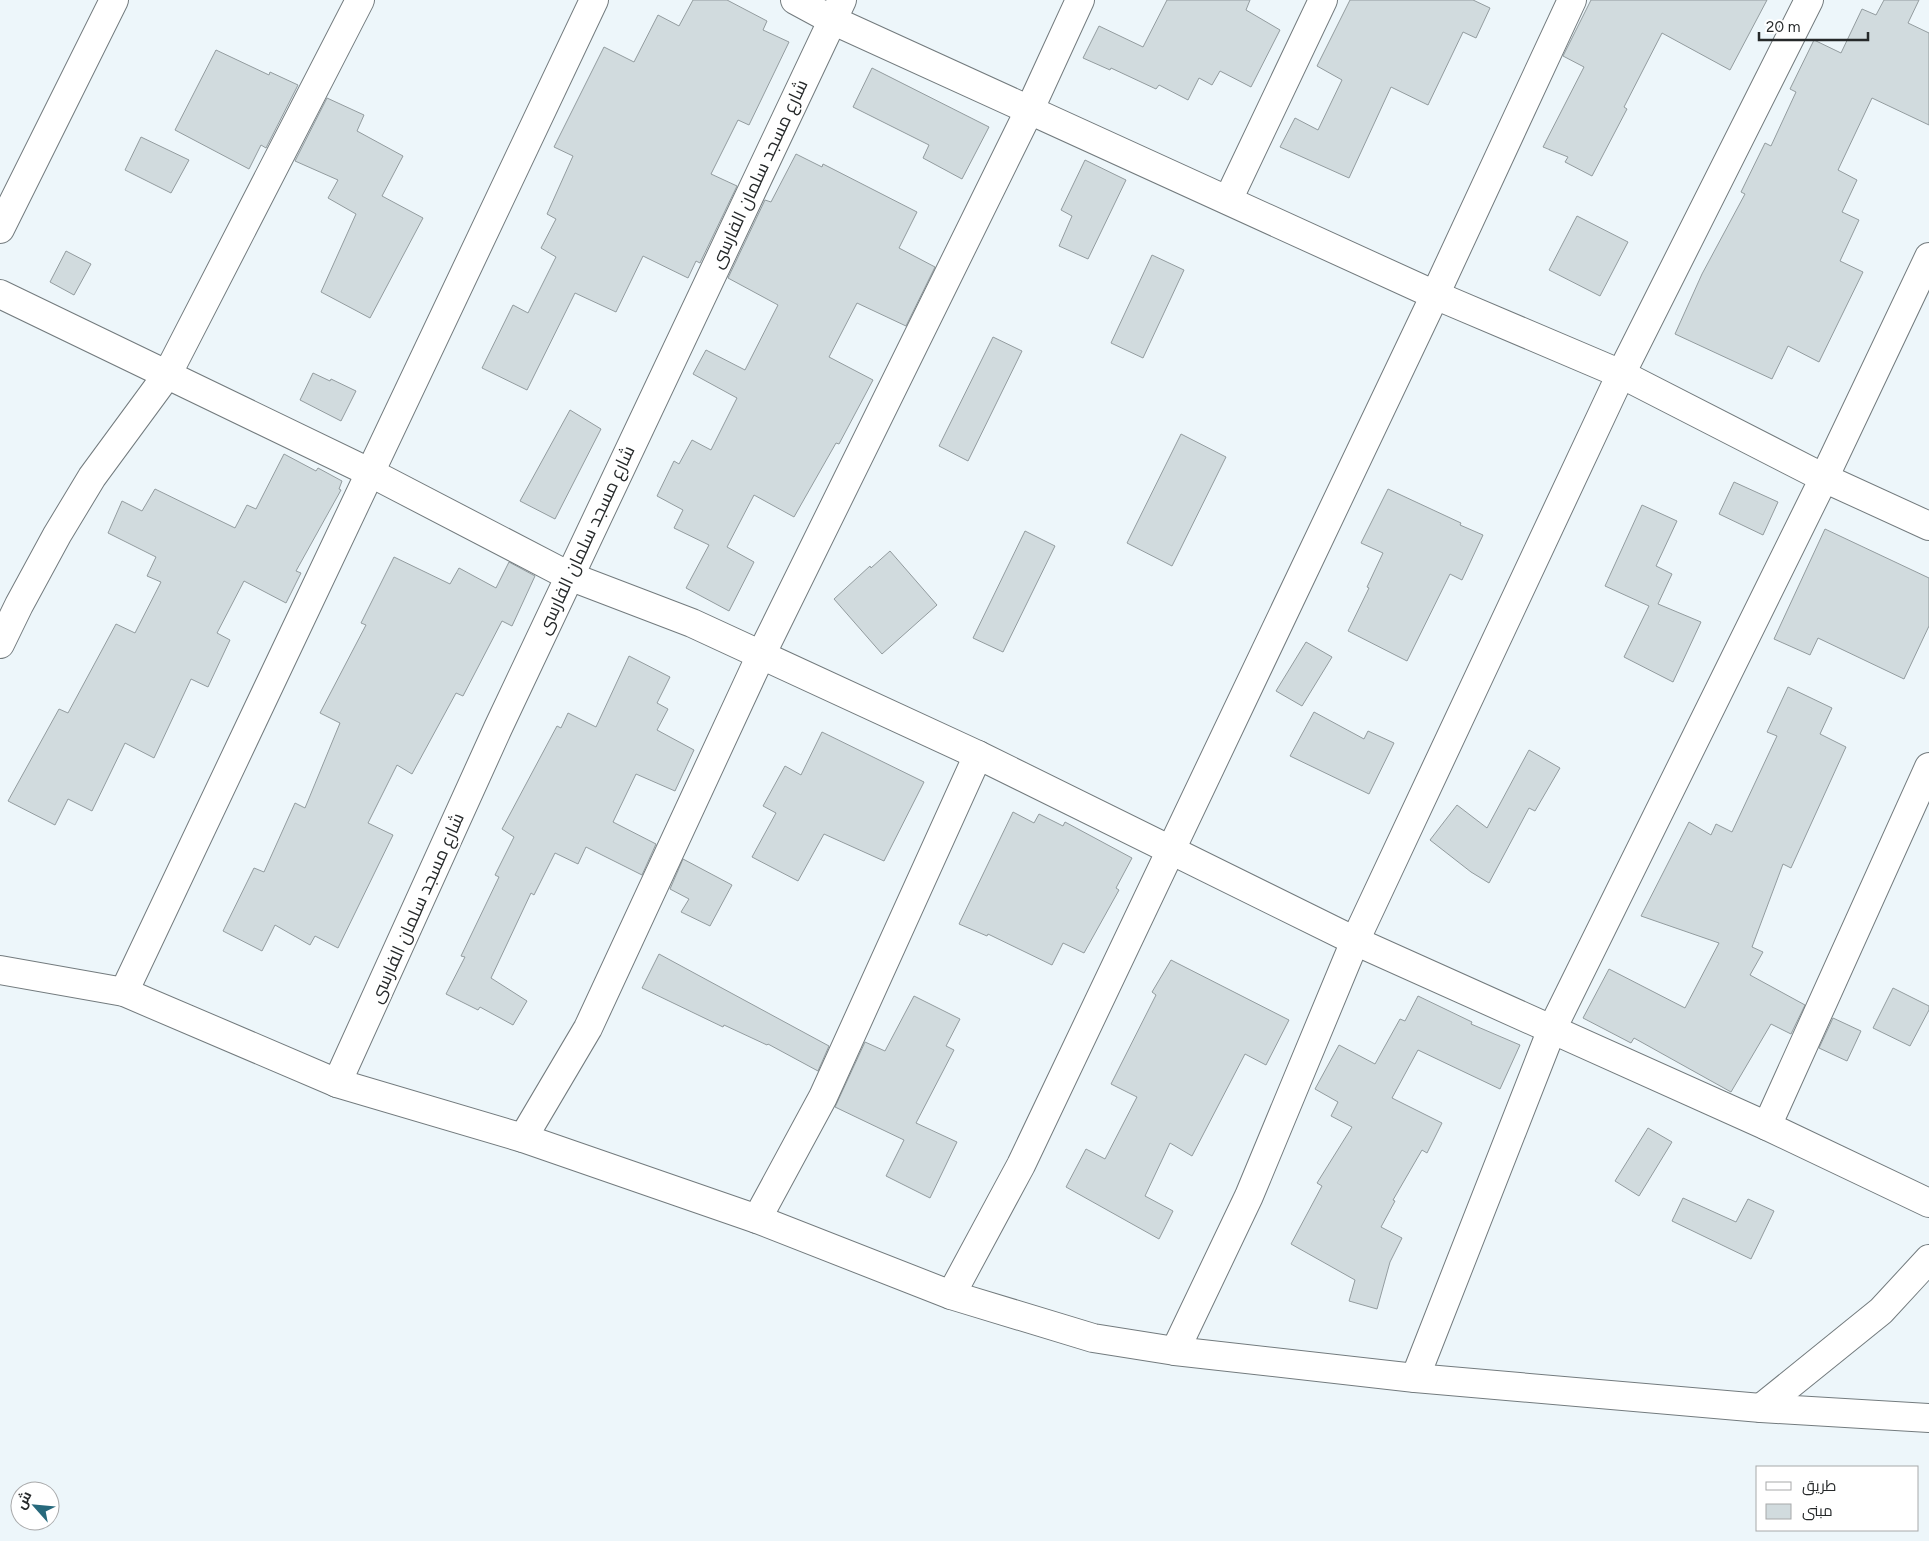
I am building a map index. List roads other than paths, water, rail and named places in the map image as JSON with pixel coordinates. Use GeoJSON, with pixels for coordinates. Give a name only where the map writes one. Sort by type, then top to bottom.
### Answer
{"type":"FeatureCollection","features":[{"type":"Feature","properties":{"kind":"street"},"geometry":{"type":"LineString","coordinates":[[0,229],[114,0]]}},
{"type":"Feature","properties":{"kind":"street"},"geometry":{"type":"LineString","coordinates":[[0,644],[57,535],[92,477],[167,375],[360,0]]}},
{"type":"Feature","properties":{"kind":"street"},"geometry":{"type":"LineString","coordinates":[[124,992],[594,0]]}},
{"type":"Feature","properties":{"kind":"street"},"geometry":{"type":"LineString","coordinates":[[794,0],[837,10],[1029,111],[1434,295],[1620,374],[1824,478],[1929,526]]}},
{"type":"Feature","properties":{"kind":"street"},"geometry":{"type":"LineString","coordinates":[[523,1138],[588,1028],[761,655],[1029,111],[1080,0]]}},
{"type":"Feature","properties":{"kind":"street"},"geometry":{"type":"LineString","coordinates":[[1228,200],[1323,0]]}},
{"type":"Feature","properties":{"kind":"street"},"geometry":{"type":"LineString","coordinates":[[950,1295],[1021,1164],[1572,0]]}},
{"type":"Feature","properties":{"kind":"street"},"geometry":{"type":"LineString","coordinates":[[1175,1351],[1249,1196],[1355,941],[1620,374],[1808,0]]}},
{"type":"Feature","properties":{"kind":"street","name":"شارع مسجد سلمان الفارسى"},"geometry":{"type":"LineString","coordinates":[[337,1083],[569,576],[837,10]]}},
{"type":"Feature","properties":{"kind":"street"},"geometry":{"type":"LineString","coordinates":[[1415,1378],[1552,1029],[1824,478],[1929,257]]}},
{"type":"Feature","properties":{"kind":"street"},"geometry":{"type":"LineString","coordinates":[[0,294],[371,473],[569,576],[692,622],[978,755],[1355,941],[1767,1126],[1929,1202]]}},
{"type":"Feature","properties":{"kind":"street"},"geometry":{"type":"LineString","coordinates":[[757,1219],[823,1097],[978,755]]}},
{"type":"Feature","properties":{"kind":"street"},"geometry":{"type":"LineString","coordinates":[[1767,1126],[1929,767]]}},
{"type":"Feature","properties":{"kind":"street"},"geometry":{"type":"LineString","coordinates":[[0,970],[124,992],[337,1083],[523,1138],[757,1219],[950,1295],[1093,1338],[1175,1351],[1415,1378],[1761,1408],[1929,1418]]}},
{"type":"Feature","properties":{"kind":"street"},"geometry":{"type":"LineString","coordinates":[[1761,1408],[1881,1311],[1929,1259]]}}]}
